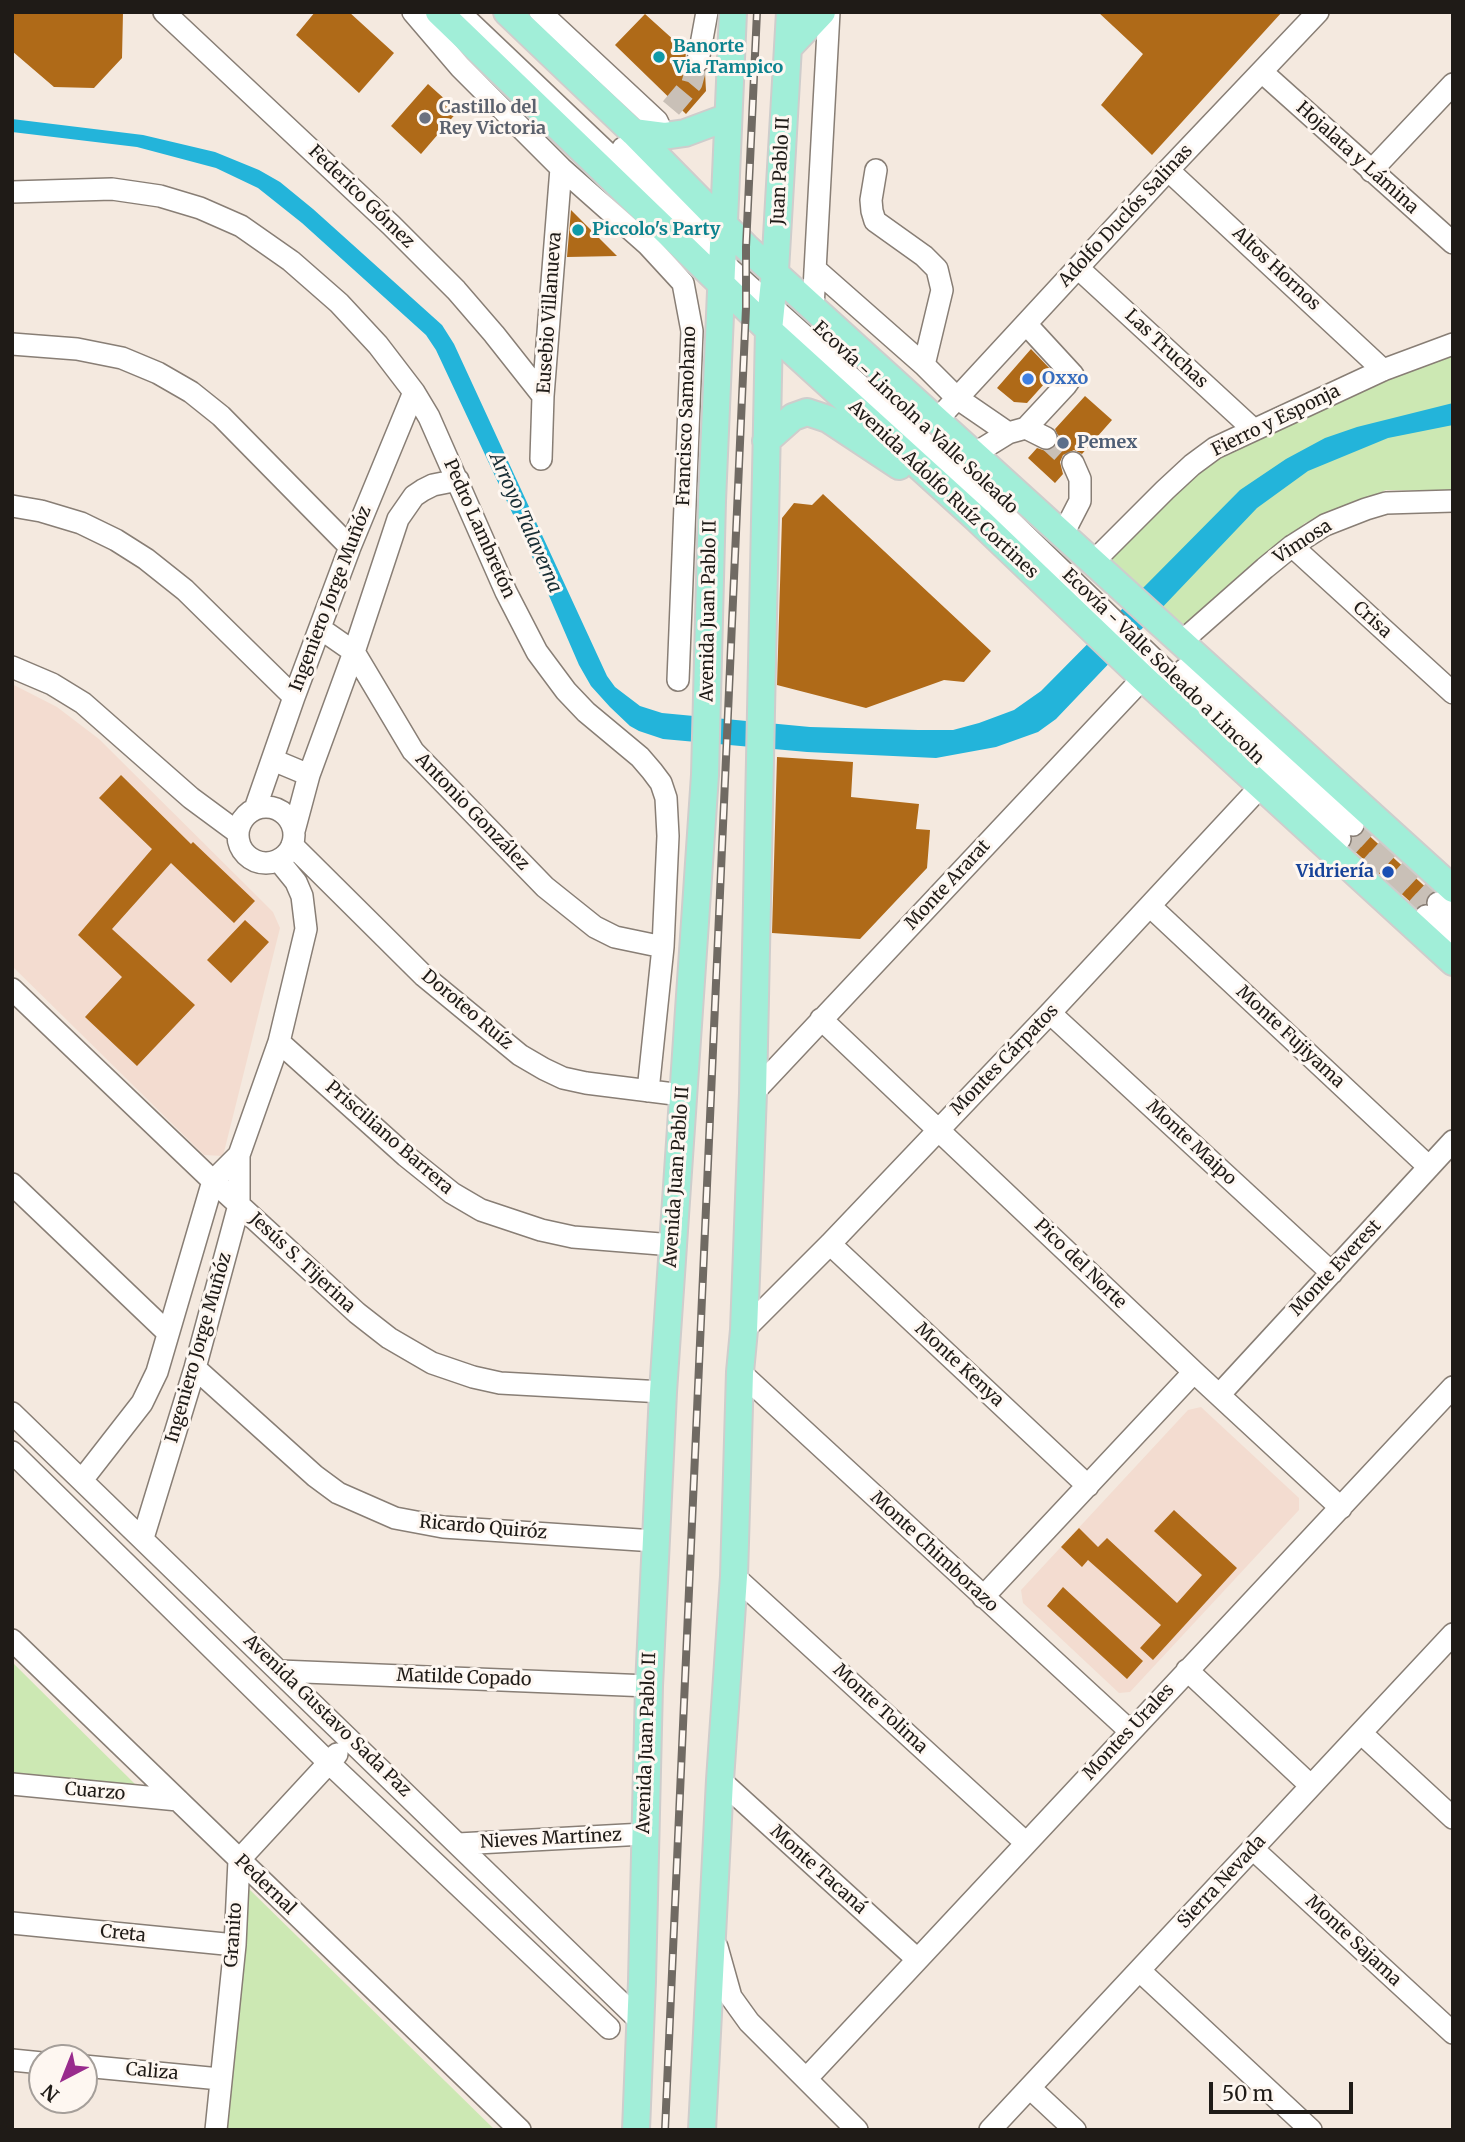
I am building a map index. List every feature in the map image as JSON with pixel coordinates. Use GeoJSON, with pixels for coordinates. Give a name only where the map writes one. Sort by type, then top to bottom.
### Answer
{"type":"FeatureCollection","features":[{"type":"Feature","properties":{"kind":"main road","name":"Avenida Adolfo Ruíz Cortines"},"geometry":{"type":"LineString","coordinates":[[439,12],[722,252],[772,298],[978,520],[1143,678],[1453,962]]}},
{"type":"Feature","properties":{"kind":"main road","name":"Avenida Adolfo Ruíz Cortines"},"geometry":{"type":"LineString","coordinates":[[507,12],[633,132],[722,252],[772,298],[813,308],[1180,643],[1337,782],[1442,906]]}},
{"type":"Feature","properties":{"kind":"main road"},"geometry":{"type":"LineString","coordinates":[[722,252],[733,12]]}},
{"type":"Feature","properties":{"kind":"main road","name":"Juan Pablo II"},"geometry":{"type":"LineString","coordinates":[[772,298],[790,12]]}},
{"type":"Feature","properties":{"kind":"main road"},"geometry":{"type":"LineString","coordinates":[[788,48],[822,12]]}},
{"type":"Feature","properties":{"kind":"main road"},"geometry":{"type":"LineString","coordinates":[[633,132],[664,121],[685,133],[728,117]]}},
{"type":"Feature","properties":{"kind":"main road","name":"Avenida Juan Pablo II"},"geometry":{"type":"LineString","coordinates":[[636,2130],[649,1686],[663,1392],[705,775],[722,252]]}},
{"type":"Feature","properties":{"kind":"main road"},"geometry":{"type":"LineString","coordinates":[[702,2130],[720,1780],[734,1576],[740,1371],[744,1330],[753,1093],[766,441],[772,298]]}},
{"type":"Feature","properties":{"kind":"main road"},"geometry":{"type":"LineString","coordinates":[[766,441],[793,417],[807,412],[828,419],[978,520]]}},
{"type":"Feature","properties":{"kind":"street","name":"Federico Gómez"},"geometry":{"type":"LineString","coordinates":[[164,12],[391,225],[456,290],[543,396]]}},
{"type":"Feature","properties":{"kind":"street","name":"Francisco Samohano"},"geometry":{"type":"LineString","coordinates":[[413,12],[460,67],[561,168],[667,263],[683,283],[692,331],[678,680]]}},
{"type":"Feature","properties":{"kind":"street"},"geometry":{"type":"LineString","coordinates":[[459,12],[722,252]]}},
{"type":"Feature","properties":{"kind":"street"},"geometry":{"type":"LineString","coordinates":[[477,12],[722,252]]}},
{"type":"Feature","properties":{"kind":"street"},"geometry":{"type":"LineString","coordinates":[[540,12],[664,121]]}},
{"type":"Feature","properties":{"kind":"street"},"geometry":{"type":"LineString","coordinates":[[813,308],[830,12]]}},
{"type":"Feature","properties":{"kind":"street","name":"Adolfo Duclós Salinas"},"geometry":{"type":"LineString","coordinates":[[936,421],[1318,12]]}},
{"type":"Feature","properties":{"kind":"street"},"geometry":{"type":"LineString","coordinates":[[698,61],[702,16]]}},
{"type":"Feature","properties":{"kind":"street","name":"Hojalata y Lámina"},"geometry":{"type":"LineString","coordinates":[[1262,72],[1453,243]]}},
{"type":"Feature","properties":{"kind":"street"},"geometry":{"type":"LineString","coordinates":[[1371,171],[1453,85]]}},
{"type":"Feature","properties":{"kind":"street","name":"Eusebio Villanueva"},"geometry":{"type":"LineString","coordinates":[[541,459],[543,396],[561,168]]}},
{"type":"Feature","properties":{"kind":"street"},"geometry":{"type":"LineString","coordinates":[[876,170],[872,200],[875,221],[924,256],[937,269],[942,290],[924,365]]}},
{"type":"Feature","properties":{"kind":"street","name":"Altos Hornos"},"geometry":{"type":"LineString","coordinates":[[1168,170],[1383,370]]}},
{"type":"Feature","properties":{"kind":"street","name":"Pedro Lambretón"},"geometry":{"type":"LineString","coordinates":[[12,192],[112,189],[160,196],[200,208],[241,226],[292,261],[339,303],[378,345],[414,392],[429,417],[458,480],[506,592],[548,669],[586,712],[640,757],[661,783],[666,798],[668,836],[663,947],[648,1091]]}},
{"type":"Feature","properties":{"kind":"street","name":"Las Truchas"},"geometry":{"type":"LineString","coordinates":[[1078,268],[1254,430]]}},
{"type":"Feature","properties":{"kind":"street"},"geometry":{"type":"LineString","coordinates":[[815,269],[924,365],[957,398],[1017,430],[1046,438]]}},
{"type":"Feature","properties":{"kind":"street","name":"Ecovía - Valle Soleado a Lincoln"},"geometry":{"type":"LineString","coordinates":[[772,298],[1347,832]]}},
{"type":"Feature","properties":{"kind":"street"},"geometry":{"type":"LineString","coordinates":[[974,454],[1017,430],[1066,385],[1073,375],[1026,324]]}},
{"type":"Feature","properties":{"kind":"street"},"geometry":{"type":"LineString","coordinates":[[12,344],[77,349],[122,358],[158,373],[221,416],[350,547]]}},
{"type":"Feature","properties":{"kind":"street","name":"Fierro y Esponja"},"geometry":{"type":"LineString","coordinates":[[1092,563],[1192,465],[1215,448],[1383,370],[1453,344]]}},
{"type":"Feature","properties":{"kind":"street","name":"Ingeniero Jorge Muñóz"},"geometry":{"type":"LineString","coordinates":[[255,809],[350,547],[414,392]]}},
{"type":"Feature","properties":{"kind":"street"},"geometry":{"type":"LineString","coordinates":[[1062,536],[1080,501],[1080,479],[1073,463]]}},
{"type":"Feature","properties":{"kind":"street","name":"Ingeniero Jorge Muñóz"},"geometry":{"type":"LineString","coordinates":[[143,1538],[195,1368],[239,1205],[239,1155],[279,1042],[306,929],[302,896],[288,846],[309,775],[354,652],[398,519],[414,496],[422,490],[458,480]]}},
{"type":"Feature","properties":{"kind":"street","name":"Vimosa"},"geometry":{"type":"LineString","coordinates":[[1180,643],[1292,546],[1325,525],[1387,503],[1452,501]]}},
{"type":"Feature","properties":{"kind":"street"},"geometry":{"type":"LineString","coordinates":[[12,506],[81,523],[146,559],[185,590],[294,696]]}},
{"type":"Feature","properties":{"kind":"street","name":"Crisa"},"geometry":{"type":"LineString","coordinates":[[1292,546],[1453,693]]}},
{"type":"Feature","properties":{"kind":"street","name":"Antonio González"},"geometry":{"type":"LineString","coordinates":[[321,629],[354,652],[413,751],[545,887],[595,927],[615,937],[663,947]]}},
{"type":"Feature","properties":{"kind":"street"},"geometry":{"type":"LineString","coordinates":[[12,667],[52,684],[83,703],[191,798],[237,832]]}},
{"type":"Feature","properties":{"kind":"street","name":"Monte Ararat"},"geometry":{"type":"LineString","coordinates":[[753,1093],[1143,678]]}},
{"type":"Feature","properties":{"kind":"street"},"geometry":{"type":"LineString","coordinates":[[273,760],[309,775]]}},
{"type":"Feature","properties":{"kind":"street","name":"Montes Cárpatos"},"geometry":{"type":"LineString","coordinates":[[744,1330],[1051,1013],[1261,786]]}},
{"type":"Feature","properties":{"kind":"street"},"geometry":{"type":"LineString","coordinates":[[265,807],[284,813],[291,821],[288,846],[267,863],[255,862],[245,855],[239,844],[237,832],[240,822],[255,809],[265,807]]}},
{"type":"Feature","properties":{"kind":"street","name":"Doroteo Ruíz"},"geometry":{"type":"LineString","coordinates":[[288,846],[424,975],[520,1055],[563,1078],[682,1096]]}},
{"type":"Feature","properties":{"kind":"street"},"geometry":{"type":"LineString","coordinates":[[1442,906],[1453,940]]}},
{"type":"Feature","properties":{"kind":"street","name":"Monte Fujiyama"},"geometry":{"type":"LineString","coordinates":[[1151,907],[1429,1167]]}},
{"type":"Feature","properties":{"kind":"street","name":"Jesús S. Tijerina"},"geometry":{"type":"LineString","coordinates":[[12,989],[213,1181],[357,1314],[389,1338],[432,1363],[473,1377],[500,1382],[663,1392]]}},
{"type":"Feature","properties":{"kind":"street","name":"Monte Maipo"},"geometry":{"type":"LineString","coordinates":[[1051,1013],[1332,1273]]}},
{"type":"Feature","properties":{"kind":"street","name":"Pico del Norte"},"geometry":{"type":"LineString","coordinates":[[821,1019],[1194,1372],[1342,1508]]}},
{"type":"Feature","properties":{"kind":"street","name":"Prisciliano Barrera"},"geometry":{"type":"LineString","coordinates":[[279,1042],[406,1156],[452,1193],[481,1210],[541,1230],[573,1237],[673,1244]]}},
{"type":"Feature","properties":{"kind":"street","name":"Monte Everest"},"geometry":{"type":"LineString","coordinates":[[1219,1395],[1453,1140]]}},
{"type":"Feature","properties":{"kind":"street","name":"Ingeniero Jorge Muñóz"},"geometry":{"type":"LineString","coordinates":[[82,1480],[142,1403],[157,1372],[213,1181],[239,1155]]}},
{"type":"Feature","properties":{"kind":"street"},"geometry":{"type":"LineString","coordinates":[[12,1184],[167,1332]]}},
{"type":"Feature","properties":{"kind":"street","name":"Monte Kenya"},"geometry":{"type":"LineString","coordinates":[[830,1244],[1088,1486]]}},
{"type":"Feature","properties":{"kind":"street","name":"Ricardo Quiróz"},"geometry":{"type":"LineString","coordinates":[[195,1368],[314,1476],[338,1493],[395,1518],[443,1527],[656,1541]]}},
{"type":"Feature","properties":{"kind":"street","name":"Monte Chimborazo"},"geometry":{"type":"LineString","coordinates":[[740,1371],[1130,1731]]}},
{"type":"Feature","properties":{"kind":"street"},"geometry":{"type":"LineString","coordinates":[[983,1598],[1194,1372]]}},
{"type":"Feature","properties":{"kind":"street","name":"Montes Urales"},"geometry":{"type":"LineString","coordinates":[[806,2080],[1453,1387]]}},
{"type":"Feature","properties":{"kind":"street","name":"Avenida Gustavo Sada Paz"},"geometry":{"type":"LineString","coordinates":[[12,1413],[640,2021]]}},
{"type":"Feature","properties":{"kind":"street","name":"Avenida Gustavo Sada Paz"},"geometry":{"type":"LineString","coordinates":[[12,1452],[329,1763],[609,2028]]}},
{"type":"Feature","properties":{"kind":"street","name":"Monte Tolima"},"geometry":{"type":"LineString","coordinates":[[734,1576],[1026,1843]]}},
{"type":"Feature","properties":{"kind":"street","name":"Sierra Nevada"},"geometry":{"type":"LineString","coordinates":[[990,2130],[1453,1634]]}},
{"type":"Feature","properties":{"kind":"street","name":"Pedernal"},"geometry":{"type":"LineString","coordinates":[[12,1640],[520,2130]]}},
{"type":"Feature","properties":{"kind":"street"},"geometry":{"type":"LineString","coordinates":[[1187,1670],[1310,1785]]}},
{"type":"Feature","properties":{"kind":"street","name":"Matilde Copado"},"geometry":{"type":"LineString","coordinates":[[280,1671],[649,1686]]}},
{"type":"Feature","properties":{"kind":"street"},"geometry":{"type":"LineString","coordinates":[[1361,1732],[1453,1818]]}},
{"type":"Feature","properties":{"kind":"street"},"geometry":{"type":"LineString","coordinates":[[239,1860],[350,1740]]}},
{"type":"Feature","properties":{"kind":"street","name":"Monte Tacaná"},"geometry":{"type":"LineString","coordinates":[[720,1780],[917,1959]]}},
{"type":"Feature","properties":{"kind":"street","name":"Cuarzo"},"geometry":{"type":"LineString","coordinates":[[12,1784],[178,1800]]}},
{"type":"Feature","properties":{"kind":"street","name":"Nieves Martínez"},"geometry":{"type":"LineString","coordinates":[[458,1844],[644,1834]]}},
{"type":"Feature","properties":{"kind":"street","name":"Monte Sajama"},"geometry":{"type":"LineString","coordinates":[[1252,1849],[1453,2033]]}},
{"type":"Feature","properties":{"kind":"street","name":"Granito"},"geometry":{"type":"LineString","coordinates":[[216,2130],[234,1945],[239,1860]]}},
{"type":"Feature","properties":{"kind":"street","name":"Creta"},"geometry":{"type":"LineString","coordinates":[[12,1923],[234,1945]]}},
{"type":"Feature","properties":{"kind":"street"},"geometry":{"type":"LineString","coordinates":[[712,1928],[723,1974],[738,2009],[771,2046],[857,2130]]}},
{"type":"Feature","properties":{"kind":"street"},"geometry":{"type":"LineString","coordinates":[[1140,1971],[1311,2130]]}},
{"type":"Feature","properties":{"kind":"street","name":"Caliza"},"geometry":{"type":"LineString","coordinates":[[98,2067],[220,2079]]}},
{"type":"Feature","properties":{"kind":"street"},"geometry":{"type":"LineString","coordinates":[[1030,2088],[1074,2130]]}},
{"type":"Feature","properties":{"kind":"shaded area"},"geometry":{"type":"Polygon","coordinates":[[[12,684],[57,707],[99,739],[273,912],[280,928],[223,1156],[204,1155],[12,966],[12,684]]]}},
{"type":"Feature","properties":{"kind":"shaded area"},"geometry":{"type":"Polygon","coordinates":[[[1201,1407],[1299,1498],[1299,1510],[1130,1692],[1119,1693],[1023,1603],[1021,1590],[1188,1410],[1201,1407]]]}},
{"type":"Feature","properties":{"kind":"green space"},"geometry":{"type":"Polygon","coordinates":[[[1453,352],[1453,491],[1386,490],[1305,523],[1186,633],[1104,558],[1221,449],[1453,352]]]}},
{"type":"Feature","properties":{"kind":"green space"},"geometry":{"type":"Polygon","coordinates":[[[12,1662],[137,1786],[12,1774],[12,1662]]]}},
{"type":"Feature","properties":{"kind":"green space"},"geometry":{"type":"Polygon","coordinates":[[[249,1889],[495,2130],[226,2130],[249,1889]]]}},
{"type":"Feature","properties":{"kind":"water","name":"Arroyo Talaverna"},"geometry":{"type":"Polygon","coordinates":[[[12,119],[143,135],[215,152],[259,170],[280,182],[313,209],[442,325],[454,344],[607,676],[615,687],[640,706],[662,713],[810,727],[953,730],[979,723],[1014,710],[1041,691],[1240,490],[1286,459],[1325,438],[1357,427],[1453,403],[1453,425],[1388,438],[1308,471],[1257,508],[1056,719],[1038,732],[996,747],[936,758],[807,752],[663,739],[630,726],[591,686],[436,350],[426,335],[302,223],[258,188],[216,168],[137,147],[12,132],[12,119]]]}},
{"type":"Feature","properties":{"kind":"building"},"geometry":{"type":"Polygon","coordinates":[[[12,12],[123,12],[122,58],[94,88],[54,87],[12,51],[12,12]]]}},
{"type":"Feature","properties":{"kind":"building"},"geometry":{"type":"Polygon","coordinates":[[[315,12],[349,12],[394,53],[359,93],[296,35],[315,12]]]}},
{"type":"Feature","properties":{"kind":"building"},"geometry":{"type":"Polygon","coordinates":[[[1098,12],[1282,12],[1152,155],[1101,105],[1143,54],[1098,12]]]}},
{"type":"Feature","properties":{"kind":"building","name":"Banorte Via Tampico"},"geometry":{"type":"Polygon","coordinates":[[[645,14],[686,51],[685,65],[689,70],[696,74],[705,72],[706,91],[686,114],[615,45],[645,14]]]}},
{"type":"Feature","properties":{"kind":"building","name":"Castillo del Rey Victoria"},"geometry":{"type":"Polygon","coordinates":[[[428,84],[458,111],[421,154],[391,126],[428,84]]]}},
{"type":"Feature","properties":{"kind":"building","name":"Piccolo's Party"},"geometry":{"type":"Polygon","coordinates":[[[571,210],[617,256],[567,257],[571,210]]]}},
{"type":"Feature","properties":{"kind":"building"},"geometry":{"type":"Polygon","coordinates":[[[1031,349],[1054,373],[1027,403],[1014,402],[997,388],[1031,349]]]}},
{"type":"Feature","properties":{"kind":"building"},"geometry":{"type":"Polygon","coordinates":[[[1085,396],[1112,420],[1082,454],[1074,450],[1063,455],[1060,462],[1063,474],[1055,483],[1028,458],[1037,448],[1046,451],[1054,449],[1059,438],[1055,429],[1085,396]]]}},
{"type":"Feature","properties":{"kind":"building"},"geometry":{"type":"Polygon","coordinates":[[[823,494],[991,651],[964,682],[944,680],[866,708],[777,685],[782,518],[794,503],[812,505],[823,494]]]}},
{"type":"Feature","properties":{"kind":"building"},"geometry":{"type":"Polygon","coordinates":[[[777,757],[853,762],[851,797],[919,804],[916,829],[930,830],[927,868],[860,939],[772,933],[777,757]]]}},
{"type":"Feature","properties":{"kind":"building"},"geometry":{"type":"Polygon","coordinates":[[[121,775],[191,844],[193,842],[255,901],[234,923],[171,863],[112,929],[195,1005],[137,1066],[85,1017],[122,977],[78,935],[152,849],[99,798],[121,775]]]}},
{"type":"Feature","properties":{"kind":"building","name":"Vidriería"},"geometry":{"type":"Polygon","coordinates":[[[1364,831],[1431,892],[1425,903],[1416,907],[1350,847],[1353,838],[1364,831]]]}},
{"type":"Feature","properties":{"kind":"building"},"geometry":{"type":"Polygon","coordinates":[[[245,920],[269,942],[231,983],[207,960],[245,920]]]}},
{"type":"Feature","properties":{"kind":"building"},"geometry":{"type":"Polygon","coordinates":[[[1174,1510],[1237,1568],[1153,1660],[1140,1648],[1161,1625],[1088,1560],[1082,1567],[1061,1547],[1079,1528],[1098,1547],[1107,1538],[1177,1603],[1202,1575],[1154,1531],[1174,1510]]]}},
{"type":"Feature","properties":{"kind":"building"},"geometry":{"type":"Polygon","coordinates":[[[1063,1587],[1143,1661],[1127,1679],[1047,1606],[1063,1587]]]}},
{"type":"Feature","properties":{"kind":"tunnel"},"geometry":{"type":"LineString","coordinates":[[671,108],[692,83],[698,61]]}},
{"type":"Feature","properties":{"kind":"tunnel"},"geometry":{"type":"LineString","coordinates":[[1046,438],[1073,463]]}},
{"type":"Feature","properties":{"kind":"tunnel"},"geometry":{"type":"LineString","coordinates":[[1353,825],[1438,903]]}},
{"type":"Feature","properties":{"kind":"tunnel"},"geometry":{"type":"LineString","coordinates":[[1340,839],[1426,916]]}},
{"type":"Feature","properties":{"kind":"railway"},"geometry":{"type":"LineString","coordinates":[[665,2130],[757,12]]}},
{"type":"Feature","properties":{"kind":"place","name":"Banorte Via Tampico"},"geometry":{"type":"Point","coordinates":[659,57]}},
{"type":"Feature","properties":{"kind":"place","name":"Castillo del Rey Victoria"},"geometry":{"type":"Point","coordinates":[425,118]}},
{"type":"Feature","properties":{"kind":"place","name":"Piccolo's Party"},"geometry":{"type":"Point","coordinates":[578,230]}},
{"type":"Feature","properties":{"kind":"place","name":"Oxxo"},"geometry":{"type":"Point","coordinates":[1028,379]}},
{"type":"Feature","properties":{"kind":"place","name":"Pemex"},"geometry":{"type":"Point","coordinates":[1063,443]}},
{"type":"Feature","properties":{"kind":"place","name":"Vidriería"},"geometry":{"type":"Point","coordinates":[1388,872]}}]}
